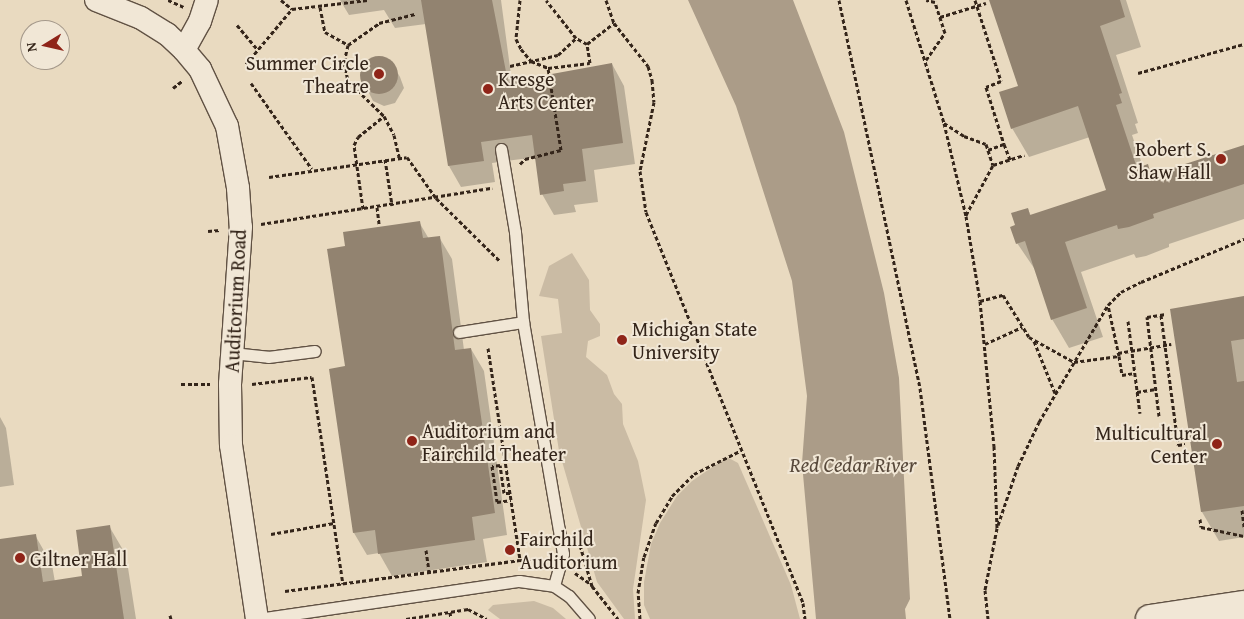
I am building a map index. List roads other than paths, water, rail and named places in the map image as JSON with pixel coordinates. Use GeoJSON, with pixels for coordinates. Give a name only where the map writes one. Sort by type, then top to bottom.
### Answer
{"type":"FeatureCollection","features":[{"type":"Feature","properties":{"kind":"street","name":"Auditorium Road"},"geometry":{"type":"LineString","coordinates":[[96,0],[141,18],[184,50],[200,69],[227,126],[238,188],[241,227],[232,354],[231,445],[258,619]]}},
{"type":"Feature","properties":{"kind":"street"},"geometry":{"type":"LineString","coordinates":[[184,50],[200,21],[207,0]]}},
{"type":"Feature","properties":{"kind":"street"},"geometry":{"type":"LineString","coordinates":[[1150,619],[1244,605]]}},
{"type":"Feature","properties":{"kind":"lane"},"geometry":{"type":"LineString","coordinates":[[501,149],[523,322],[563,554],[554,586]]}},
{"type":"Feature","properties":{"kind":"lane"},"geometry":{"type":"LineString","coordinates":[[459,332],[523,322]]}},
{"type":"Feature","properties":{"kind":"lane"},"geometry":{"type":"LineString","coordinates":[[232,354],[268,357],[315,351]]}},
{"type":"Feature","properties":{"kind":"lane"},"geometry":{"type":"LineString","coordinates":[[258,619],[519,581],[554,586],[569,596],[589,619]]}},
{"type":"Feature","properties":{"kind":"water","name":"Red Cedar River"},"geometry":{"type":"Polygon","coordinates":[[[688,0],[793,0],[844,132],[884,293],[899,378],[910,599],[905,609],[906,619],[816,619],[802,463],[807,396],[792,281],[736,106],[688,0]]]}},
{"type":"Feature","properties":{"kind":"place","name":"Summer Circle Theatre"},"geometry":{"type":"Point","coordinates":[379,74]}},
{"type":"Feature","properties":{"kind":"place","name":"Kresge Arts Center"},"geometry":{"type":"Point","coordinates":[488,89]}},
{"type":"Feature","properties":{"kind":"place","name":"Robert S. Shaw Hall"},"geometry":{"type":"Point","coordinates":[1221,159]}},
{"type":"Feature","properties":{"kind":"place","name":"Michigan State University"},"geometry":{"type":"Point","coordinates":[622,340]}},
{"type":"Feature","properties":{"kind":"place","name":"Auditorium and Fairchild Theater"},"geometry":{"type":"Point","coordinates":[412,441]}},
{"type":"Feature","properties":{"kind":"place","name":"Multicultural Center"},"geometry":{"type":"Point","coordinates":[1217,444]}},
{"type":"Feature","properties":{"kind":"place","name":"Fairchild Auditorium"},"geometry":{"type":"Point","coordinates":[510,550]}},
{"type":"Feature","properties":{"kind":"place","name":"Giltner Hall"},"geometry":{"type":"Point","coordinates":[20,558]}}]}
